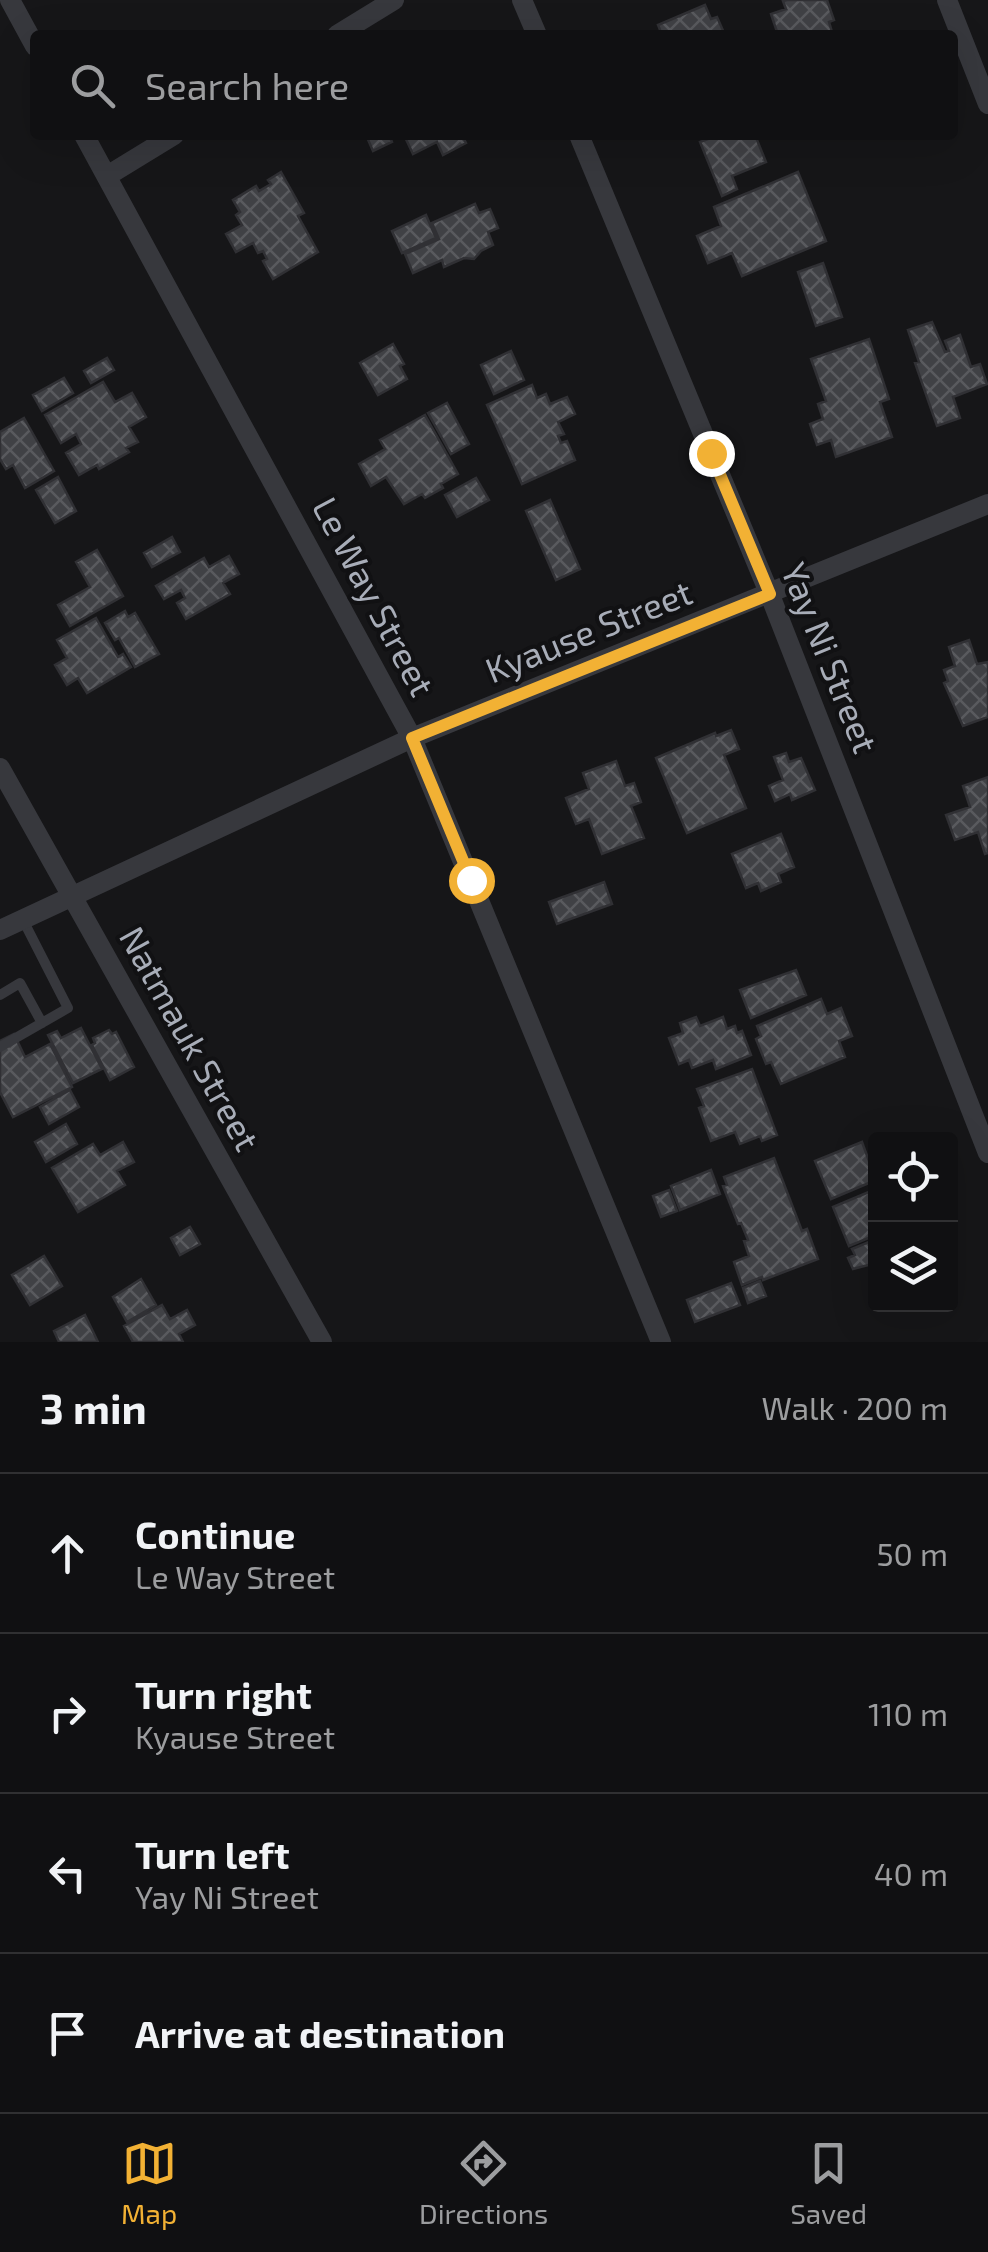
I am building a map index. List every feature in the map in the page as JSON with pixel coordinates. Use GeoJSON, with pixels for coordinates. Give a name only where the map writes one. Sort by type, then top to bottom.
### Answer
{"type":"FeatureCollection","features":[{"type":"Feature","properties":{"kind":"street"},"geometry":{"type":"LineString","coordinates":[[10,0],[30,37]]}},
{"type":"Feature","properties":{"kind":"street"},"geometry":{"type":"LineString","coordinates":[[345,30],[394,0]]}},
{"type":"Feature","properties":{"kind":"street"},"geometry":{"type":"LineString","coordinates":[[522,0],[535,30]]}},
{"type":"Feature","properties":{"kind":"street"},"geometry":{"type":"LineString","coordinates":[[947,0],[988,104]]}},
{"type":"Feature","properties":{"kind":"street","name":"Le Way Street"},"geometry":{"type":"LineString","coordinates":[[87,140],[412,738],[662,1342]]}},
{"type":"Feature","properties":{"kind":"street"},"geometry":{"type":"LineString","coordinates":[[107,176],[166,140]]}},
{"type":"Feature","properties":{"kind":"street","name":"Yay Ni Street"},"geometry":{"type":"LineString","coordinates":[[581,140],[770,594],[988,1152]]}},
{"type":"Feature","properties":{"kind":"street","name":"Kyause Street"},"geometry":{"type":"LineString","coordinates":[[0,930],[412,738],[988,504]]}},
{"type":"Feature","properties":{"kind":"street","name":"Natmauk Street"},"geometry":{"type":"LineString","coordinates":[[0,768],[322,1342]]}},
{"type":"Feature","properties":{"kind":"lane"},"geometry":{"type":"LineString","coordinates":[[0,1047],[68,1008],[22,920]]}},
{"type":"Feature","properties":{"kind":"lane"},"geometry":{"type":"LineString","coordinates":[[0,995],[20,983],[42,1022]]}},
{"type":"Feature","properties":{"kind":"building"},"geometry":{"type":"Polygon","coordinates":[[[827,0],[834,20],[829,22],[831,30],[776,30],[771,14],[786,9],[783,1],[827,0]]]}},
{"type":"Feature","properties":{"kind":"building"},"geometry":{"type":"Polygon","coordinates":[[[705,5],[711,19],[717,17],[723,30],[660,30],[658,25],[705,5]]]}},
{"type":"Feature","properties":{"kind":"building"},"geometry":{"type":"Polygon","coordinates":[[[368,140],[391,140],[392,142],[373,151],[368,140]]]}},
{"type":"Feature","properties":{"kind":"building"},"geometry":{"type":"Polygon","coordinates":[[[406,140],[466,143],[443,155],[437,142],[413,154],[406,140]]]}},
{"type":"Feature","properties":{"kind":"building"},"geometry":{"type":"Polygon","coordinates":[[[757,140],[766,162],[732,176],[737,189],[722,196],[700,142],[757,140]]]}},
{"type":"Feature","properties":{"kind":"building"},"geometry":{"type":"Polygon","coordinates":[[[281,172],[304,213],[298,216],[318,252],[273,279],[263,261],[267,259],[263,251],[258,253],[253,243],[236,252],[226,234],[242,225],[233,200],[256,186],[259,191],[271,184],[268,180],[281,172]]]}},
{"type":"Feature","properties":{"kind":"building"},"geometry":{"type":"Polygon","coordinates":[[[798,172],[826,241],[742,276],[732,253],[708,263],[697,236],[721,226],[714,207],[798,172]]]}},
{"type":"Feature","properties":{"kind":"building"},"geometry":{"type":"Polygon","coordinates":[[[475,204],[479,213],[490,209],[498,228],[488,232],[493,245],[474,259],[464,258],[444,267],[442,260],[413,273],[405,254],[439,239],[432,223],[475,204]]]}},
{"type":"Feature","properties":{"kind":"building"},"geometry":{"type":"Polygon","coordinates":[[[426,215],[436,238],[402,253],[392,231],[426,215]]]}},
{"type":"Feature","properties":{"kind":"building"},"geometry":{"type":"Polygon","coordinates":[[[823,263],[842,317],[816,326],[798,272],[823,263]]]}},
{"type":"Feature","properties":{"kind":"building"},"geometry":{"type":"Polygon","coordinates":[[[932,322],[945,352],[949,351],[945,341],[960,335],[971,367],[980,364],[987,384],[953,397],[960,418],[937,426],[908,330],[932,322]]]}},
{"type":"Feature","properties":{"kind":"building"},"geometry":{"type":"Polygon","coordinates":[[[869,339],[889,399],[880,402],[892,437],[836,457],[831,440],[817,445],[810,424],[823,419],[818,404],[826,401],[811,359],[869,339]]]}},
{"type":"Feature","properties":{"kind":"building"},"geometry":{"type":"Polygon","coordinates":[[[393,344],[407,379],[378,395],[360,363],[393,344]]]}},
{"type":"Feature","properties":{"kind":"building"},"geometry":{"type":"Polygon","coordinates":[[[511,351],[524,380],[494,394],[481,365],[511,351]]]}},
{"type":"Feature","properties":{"kind":"building"},"geometry":{"type":"Polygon","coordinates":[[[107,358],[114,370],[91,383],[84,371],[107,358]]]}},
{"type":"Feature","properties":{"kind":"building"},"geometry":{"type":"Polygon","coordinates":[[[64,378],[73,393],[42,411],[33,395],[64,378]]]}},
{"type":"Feature","properties":{"kind":"building"},"geometry":{"type":"Polygon","coordinates":[[[103,382],[115,402],[132,393],[146,417],[129,427],[138,442],[126,448],[129,452],[79,475],[66,453],[81,444],[76,434],[61,443],[45,415],[103,382]]]}},
{"type":"Feature","properties":{"kind":"building"},"geometry":{"type":"Polygon","coordinates":[[[532,385],[537,398],[546,394],[550,404],[567,397],[575,414],[558,422],[564,434],[558,436],[561,443],[567,441],[575,460],[522,484],[487,405],[532,385]]]}},
{"type":"Feature","properties":{"kind":"building"},"geometry":{"type":"Polygon","coordinates":[[[447,403],[469,444],[451,454],[428,413],[447,403]]]}},
{"type":"Feature","properties":{"kind":"building"},"geometry":{"type":"Polygon","coordinates":[[[425,415],[458,474],[425,498],[422,494],[404,504],[386,477],[371,486],[359,464],[385,449],[380,440],[425,415]]]}},
{"type":"Feature","properties":{"kind":"building"},"geometry":{"type":"Polygon","coordinates":[[[24,418],[54,471],[25,488],[13,465],[6,469],[0,459],[0,432],[24,418]]]}},
{"type":"Feature","properties":{"kind":"building"},"geometry":{"type":"Polygon","coordinates":[[[58,477],[76,511],[55,523],[36,490],[58,477]]]}},
{"type":"Feature","properties":{"kind":"building"},"geometry":{"type":"Polygon","coordinates":[[[476,478],[489,500],[457,517],[445,495],[476,478]]]}},
{"type":"Feature","properties":{"kind":"building"},"geometry":{"type":"Polygon","coordinates":[[[550,500],[580,569],[556,580],[526,511],[550,500]]]}},
{"type":"Feature","properties":{"kind":"building"},"geometry":{"type":"Polygon","coordinates":[[[172,537],[180,552],[152,567],[144,553],[172,537]]]}},
{"type":"Feature","properties":{"kind":"building"},"geometry":{"type":"Polygon","coordinates":[[[97,550],[123,596],[70,626],[58,605],[90,587],[76,562],[97,550]]]}},
{"type":"Feature","properties":{"kind":"building"},"geometry":{"type":"Polygon","coordinates":[[[229,556],[239,574],[223,583],[230,594],[186,619],[177,603],[185,598],[181,590],[164,599],[156,586],[204,558],[209,567],[229,556]]]}},
{"type":"Feature","properties":{"kind":"building"},"geometry":{"type":"Polygon","coordinates":[[[125,611],[128,617],[135,613],[159,654],[135,667],[119,638],[115,640],[105,623],[125,611]]]}},
{"type":"Feature","properties":{"kind":"building"},"geometry":{"type":"Polygon","coordinates":[[[96,618],[118,657],[123,654],[131,667],[87,693],[78,678],[67,685],[55,665],[67,658],[57,640],[96,618]]]}},
{"type":"Feature","properties":{"kind":"building"},"geometry":{"type":"Polygon","coordinates":[[[969,640],[977,664],[988,662],[988,717],[963,726],[944,683],[948,681],[944,670],[955,666],[949,647],[969,640]]]}},
{"type":"Feature","properties":{"kind":"building"},"geometry":{"type":"Polygon","coordinates":[[[731,730],[739,749],[724,755],[746,808],[687,833],[656,758],[731,730]]]}},
{"type":"Feature","properties":{"kind":"building"},"geometry":{"type":"Polygon","coordinates":[[[786,753],[789,762],[801,758],[815,790],[792,800],[790,794],[775,801],[769,786],[783,780],[774,757],[786,753]]]}},
{"type":"Feature","properties":{"kind":"building"},"geometry":{"type":"Polygon","coordinates":[[[616,761],[625,786],[634,783],[641,802],[631,806],[644,838],[602,854],[589,819],[576,824],[566,798],[589,789],[583,773],[616,761]]]}},
{"type":"Feature","properties":{"kind":"building"},"geometry":{"type":"Polygon","coordinates":[[[988,777],[985,854],[978,832],[955,840],[946,815],[970,807],[963,786],[988,777]]]}},
{"type":"Feature","properties":{"kind":"building"},"geometry":{"type":"Polygon","coordinates":[[[781,834],[794,867],[778,874],[781,882],[761,891],[758,883],[746,888],[732,854],[781,834]]]}},
{"type":"Feature","properties":{"kind":"building"},"geometry":{"type":"Polygon","coordinates":[[[604,882],[612,904],[557,924],[549,902],[604,882]]]}},
{"type":"Feature","properties":{"kind":"building"},"geometry":{"type":"Polygon","coordinates":[[[796,970],[806,995],[751,1018],[740,990],[796,970]]]}},
{"type":"Feature","properties":{"kind":"building"},"geometry":{"type":"Polygon","coordinates":[[[821,999],[827,1014],[841,1008],[852,1036],[839,1041],[845,1057],[781,1084],[771,1062],[766,1064],[756,1039],[761,1036],[757,1026],[821,999]]]}},
{"type":"Feature","properties":{"kind":"building"},"geometry":{"type":"Polygon","coordinates":[[[696,1017],[700,1026],[723,1017],[727,1029],[735,1026],[737,1033],[742,1031],[751,1055],[716,1069],[713,1060],[692,1068],[689,1060],[679,1064],[669,1038],[683,1033],[680,1023],[696,1017]]]}},
{"type":"Feature","properties":{"kind":"building"},"geometry":{"type":"Polygon","coordinates":[[[81,1028],[102,1069],[73,1083],[48,1035],[57,1031],[61,1038],[81,1028]]]}},
{"type":"Feature","properties":{"kind":"building"},"geometry":{"type":"Polygon","coordinates":[[[109,1030],[112,1034],[116,1032],[134,1067],[110,1080],[92,1045],[93,1038],[109,1030]]]}},
{"type":"Feature","properties":{"kind":"building"},"geometry":{"type":"Polygon","coordinates":[[[14,1034],[25,1057],[50,1044],[72,1087],[13,1117],[0,1092],[0,1041],[14,1034]]]}},
{"type":"Feature","properties":{"kind":"building"},"geometry":{"type":"Polygon","coordinates":[[[752,1069],[777,1135],[762,1141],[760,1136],[740,1144],[735,1132],[711,1141],[699,1108],[704,1106],[697,1089],[752,1069]]]}},
{"type":"Feature","properties":{"kind":"building"},"geometry":{"type":"Polygon","coordinates":[[[70,1090],[79,1107],[49,1124],[40,1107],[70,1090]]]}},
{"type":"Feature","properties":{"kind":"building"},"geometry":{"type":"Polygon","coordinates":[[[66,1124],[77,1144],[46,1162],[35,1142],[66,1124]]]}},
{"type":"Feature","properties":{"kind":"building"},"geometry":{"type":"Polygon","coordinates":[[[123,1142],[134,1162],[117,1171],[125,1185],[78,1212],[52,1168],[93,1144],[100,1155],[123,1142]]]}},
{"type":"Feature","properties":{"kind":"building"},"geometry":{"type":"Polygon","coordinates":[[[862,1142],[868,1158],[868,1183],[831,1199],[815,1161],[862,1142]]]}},
{"type":"Feature","properties":{"kind":"building"},"geometry":{"type":"Polygon","coordinates":[[[774,1158],[802,1231],[807,1229],[818,1259],[742,1285],[734,1262],[749,1256],[744,1241],[748,1240],[723,1186],[727,1185],[724,1177],[774,1158]]]}},
{"type":"Feature","properties":{"kind":"building"},"geometry":{"type":"Polygon","coordinates":[[[711,1170],[720,1194],[680,1210],[671,1186],[711,1170]]]}},
{"type":"Feature","properties":{"kind":"building"},"geometry":{"type":"Polygon","coordinates":[[[669,1190],[677,1211],[661,1217],[653,1196],[669,1190]]]}},
{"type":"Feature","properties":{"kind":"building"},"geometry":{"type":"Polygon","coordinates":[[[868,1192],[868,1238],[849,1246],[833,1207],[868,1192]]]}},
{"type":"Feature","properties":{"kind":"building"},"geometry":{"type":"Polygon","coordinates":[[[190,1227],[200,1244],[180,1255],[171,1238],[190,1227]]]}},
{"type":"Feature","properties":{"kind":"building"},"geometry":{"type":"Polygon","coordinates":[[[868,1242],[868,1265],[853,1269],[848,1258],[855,1255],[852,1249],[868,1242]]]}},
{"type":"Feature","properties":{"kind":"building"},"geometry":{"type":"Polygon","coordinates":[[[44,1256],[62,1286],[30,1305],[12,1275],[44,1256]]]}},
{"type":"Feature","properties":{"kind":"building"},"geometry":{"type":"Polygon","coordinates":[[[141,1279],[156,1305],[127,1322],[113,1297],[141,1279]]]}},
{"type":"Feature","properties":{"kind":"building"},"geometry":{"type":"Polygon","coordinates":[[[760,1281],[766,1296],[748,1303],[743,1288],[760,1281]]]}},
{"type":"Feature","properties":{"kind":"building"},"geometry":{"type":"Polygon","coordinates":[[[731,1283],[740,1305],[695,1322],[687,1300],[731,1283]]]}},
{"type":"Feature","properties":{"kind":"building"},"geometry":{"type":"Polygon","coordinates":[[[162,1305],[170,1319],[187,1310],[195,1325],[179,1334],[183,1342],[133,1342],[124,1326],[162,1305]]]}},
{"type":"Feature","properties":{"kind":"building"},"geometry":{"type":"Polygon","coordinates":[[[85,1315],[98,1342],[59,1342],[54,1331],[85,1315]]]}},
{"type":"Feature","properties":{"kind":"route"},"geometry":{"type":"LineString","coordinates":[[471,880],[412,738],[770,594],[711,453]]}}]}
